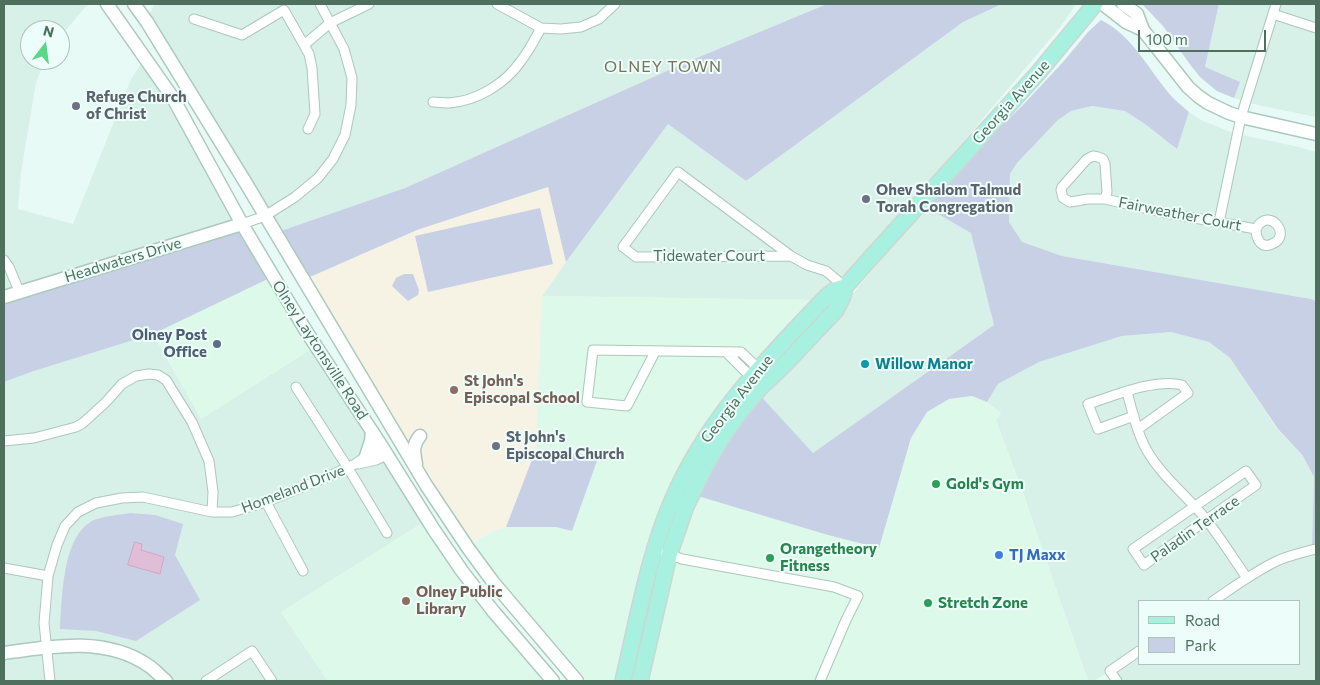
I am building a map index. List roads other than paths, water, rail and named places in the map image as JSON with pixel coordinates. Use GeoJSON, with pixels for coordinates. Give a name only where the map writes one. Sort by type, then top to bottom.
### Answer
{"type":"FeatureCollection","features":[{"type":"Feature","properties":{"kind":"main road","name":"Olney Laytonsville Road"},"geometry":{"type":"LineString","coordinates":[[107,4],[173,98],[242,224],[308,334],[434,530],[462,571],[512,634],[553,681]]}},
{"type":"Feature","properties":{"kind":"main road","name":"Olney Laytonsville Road"},"geometry":{"type":"LineString","coordinates":[[134,4],[147,22],[265,216],[418,471],[468,548],[509,602],[577,681]]}},
{"type":"Feature","properties":{"kind":"main road","name":"Georgia Avenue"},"geometry":{"type":"LineString","coordinates":[[623,680],[662,552],[706,465],[725,433],[745,406],[760,378],[827,296],[835,290],[845,287],[1038,72],[1095,4]]}},
{"type":"Feature","properties":{"kind":"main road"},"geometry":{"type":"LineString","coordinates":[[1103,4],[1126,22],[1143,30]]}},
{"type":"Feature","properties":{"kind":"main road"},"geometry":{"type":"LineString","coordinates":[[1123,4],[1137,14],[1143,30],[1181,78],[1198,96],[1218,108],[1241,117],[1316,134]]}},
{"type":"Feature","properties":{"kind":"main road","name":"Headwaters Drive"},"geometry":{"type":"LineString","coordinates":[[4,297],[242,224]]}},
{"type":"Feature","properties":{"kind":"main road","name":"Georgia Avenue"},"geometry":{"type":"LineString","coordinates":[[640,681],[672,500],[692,459],[713,426],[734,398],[760,378]]}},
{"type":"Feature","properties":{"kind":"main road"},"geometry":{"type":"LineString","coordinates":[[366,456],[372,431]]}},
{"type":"Feature","properties":{"kind":"main road"},"geometry":{"type":"LineString","coordinates":[[418,471],[413,449],[415,441],[420,436]]}},
{"type":"Feature","properties":{"kind":"main road"},"geometry":{"type":"LineString","coordinates":[[4,653],[47,646],[75,645],[105,648],[127,654],[149,666],[166,681]]}},
{"type":"Feature","properties":{"kind":"street"},"geometry":{"type":"LineString","coordinates":[[242,224],[265,216],[318,178],[334,158],[345,135],[351,105],[352,78],[344,49],[320,4]]}},
{"type":"Feature","properties":{"kind":"street"},"geometry":{"type":"LineString","coordinates":[[304,45],[330,23],[369,4]]}},
{"type":"Feature","properties":{"kind":"street"},"geometry":{"type":"LineString","coordinates":[[497,4],[541,28],[561,29],[581,27],[599,19],[616,4]]}},
{"type":"Feature","properties":{"kind":"street"},"geometry":{"type":"LineString","coordinates":[[1219,222],[1241,117],[1276,4]]}},
{"type":"Feature","properties":{"kind":"street"},"geometry":{"type":"LineString","coordinates":[[194,19],[242,35],[284,10],[309,54],[312,68],[315,114],[308,129]]}},
{"type":"Feature","properties":{"kind":"street"},"geometry":{"type":"LineString","coordinates":[[1272,14],[1316,28]]}},
{"type":"Feature","properties":{"kind":"street"},"geometry":{"type":"LineString","coordinates":[[433,102],[449,103],[466,99],[483,94],[497,85],[512,73],[522,61],[541,28]]}},
{"type":"Feature","properties":{"kind":"street","name":"Fairweather Court"},"geometry":{"type":"LineString","coordinates":[[1106,199],[1105,164],[1098,157],[1093,156],[1087,159],[1062,186],[1061,190],[1063,198],[1070,202],[1106,199],[1256,230]]}},
{"type":"Feature","properties":{"kind":"street","name":"Tidewater Court"},"geometry":{"type":"LineString","coordinates":[[791,256],[636,257],[624,247],[678,172],[791,256],[807,265],[826,271],[845,287]]}},
{"type":"Feature","properties":{"kind":"street"},"geometry":{"type":"LineString","coordinates":[[4,260],[19,291]]}},
{"type":"Feature","properties":{"kind":"street"},"geometry":{"type":"LineString","coordinates":[[655,352],[627,406],[587,402],[593,350],[741,352],[760,378]]}},
{"type":"Feature","properties":{"kind":"street"},"geometry":{"type":"LineString","coordinates":[[4,441],[34,438],[83,423],[122,384],[136,376],[158,375],[166,380],[192,422],[210,461],[213,492],[212,512]]}},
{"type":"Feature","properties":{"kind":"street"},"geometry":{"type":"LineString","coordinates":[[1134,416],[1098,428],[1088,404],[1154,384],[1182,384],[1188,393],[1138,429]]}},
{"type":"Feature","properties":{"kind":"street"},"geometry":{"type":"LineString","coordinates":[[296,387],[352,466],[386,533]]}},
{"type":"Feature","properties":{"kind":"street"},"geometry":{"type":"LineString","coordinates":[[1127,392],[1138,429],[1153,460],[1169,481],[1206,520],[1247,578]]}},
{"type":"Feature","properties":{"kind":"street","name":"Homeland Drive"},"geometry":{"type":"LineString","coordinates":[[352,466],[366,456],[384,451]]}},
{"type":"Feature","properties":{"kind":"street","name":"Homeland Drive"},"geometry":{"type":"LineString","coordinates":[[50,681],[44,623],[48,576],[56,545],[65,526],[78,512],[96,503],[122,498],[143,498],[212,512],[232,512],[266,502],[352,466],[376,460],[384,451]]}},
{"type":"Feature","properties":{"kind":"street","name":"Paladin Terrace"},"geometry":{"type":"LineString","coordinates":[[1246,471],[1256,485],[1144,565],[1133,549],[1194,506],[1246,471]]}},
{"type":"Feature","properties":{"kind":"street"},"geometry":{"type":"LineString","coordinates":[[266,502],[303,571]]}},
{"type":"Feature","properties":{"kind":"street"},"geometry":{"type":"LineString","coordinates":[[1214,600],[1278,560],[1316,549]]}},
{"type":"Feature","properties":{"kind":"street"},"geometry":{"type":"LineString","coordinates":[[662,552],[682,559],[834,587],[858,596],[820,681]]}},
{"type":"Feature","properties":{"kind":"street"},"geometry":{"type":"LineString","coordinates":[[4,568],[48,576]]}},
{"type":"Feature","properties":{"kind":"street"},"geometry":{"type":"LineString","coordinates":[[206,681],[252,651],[272,681]]}},
{"type":"Feature","properties":{"kind":"street"},"geometry":{"type":"LineString","coordinates":[[1118,681],[1110,671],[1138,652]]}},
{"type":"Feature","properties":{"kind":"place","name":"Refuge Church of Christ"},"geometry":{"type":"Point","coordinates":[76,106]}},
{"type":"Feature","properties":{"kind":"place","name":"Ohev Shalom Talmud Torah Congregation"},"geometry":{"type":"Point","coordinates":[866,199]}},
{"type":"Feature","properties":{"kind":"place","name":"Olney Post Office"},"geometry":{"type":"Point","coordinates":[217,344]}},
{"type":"Feature","properties":{"kind":"place","name":"Willow Manor"},"geometry":{"type":"Point","coordinates":[865,364]}},
{"type":"Feature","properties":{"kind":"place","name":"St John's Episcopal School"},"geometry":{"type":"Point","coordinates":[454,390]}},
{"type":"Feature","properties":{"kind":"place","name":"St John's Episcopal Church"},"geometry":{"type":"Point","coordinates":[496,446]}},
{"type":"Feature","properties":{"kind":"place","name":"Gold's Gym"},"geometry":{"type":"Point","coordinates":[936,484]}},
{"type":"Feature","properties":{"kind":"place","name":"TJ Maxx"},"geometry":{"type":"Point","coordinates":[999,555]}},
{"type":"Feature","properties":{"kind":"place","name":"Orangetheory Fitness"},"geometry":{"type":"Point","coordinates":[770,558]}},
{"type":"Feature","properties":{"kind":"place","name":"Olney Public Library"},"geometry":{"type":"Point","coordinates":[406,601]}},
{"type":"Feature","properties":{"kind":"place","name":"Stretch Zone"},"geometry":{"type":"Point","coordinates":[928,603]}},
{"type":"Feature","properties":{"kind":"district","name":"OLNEY TOWN"},"geometry":{"type":"Point","coordinates":[663,67]}}]}
